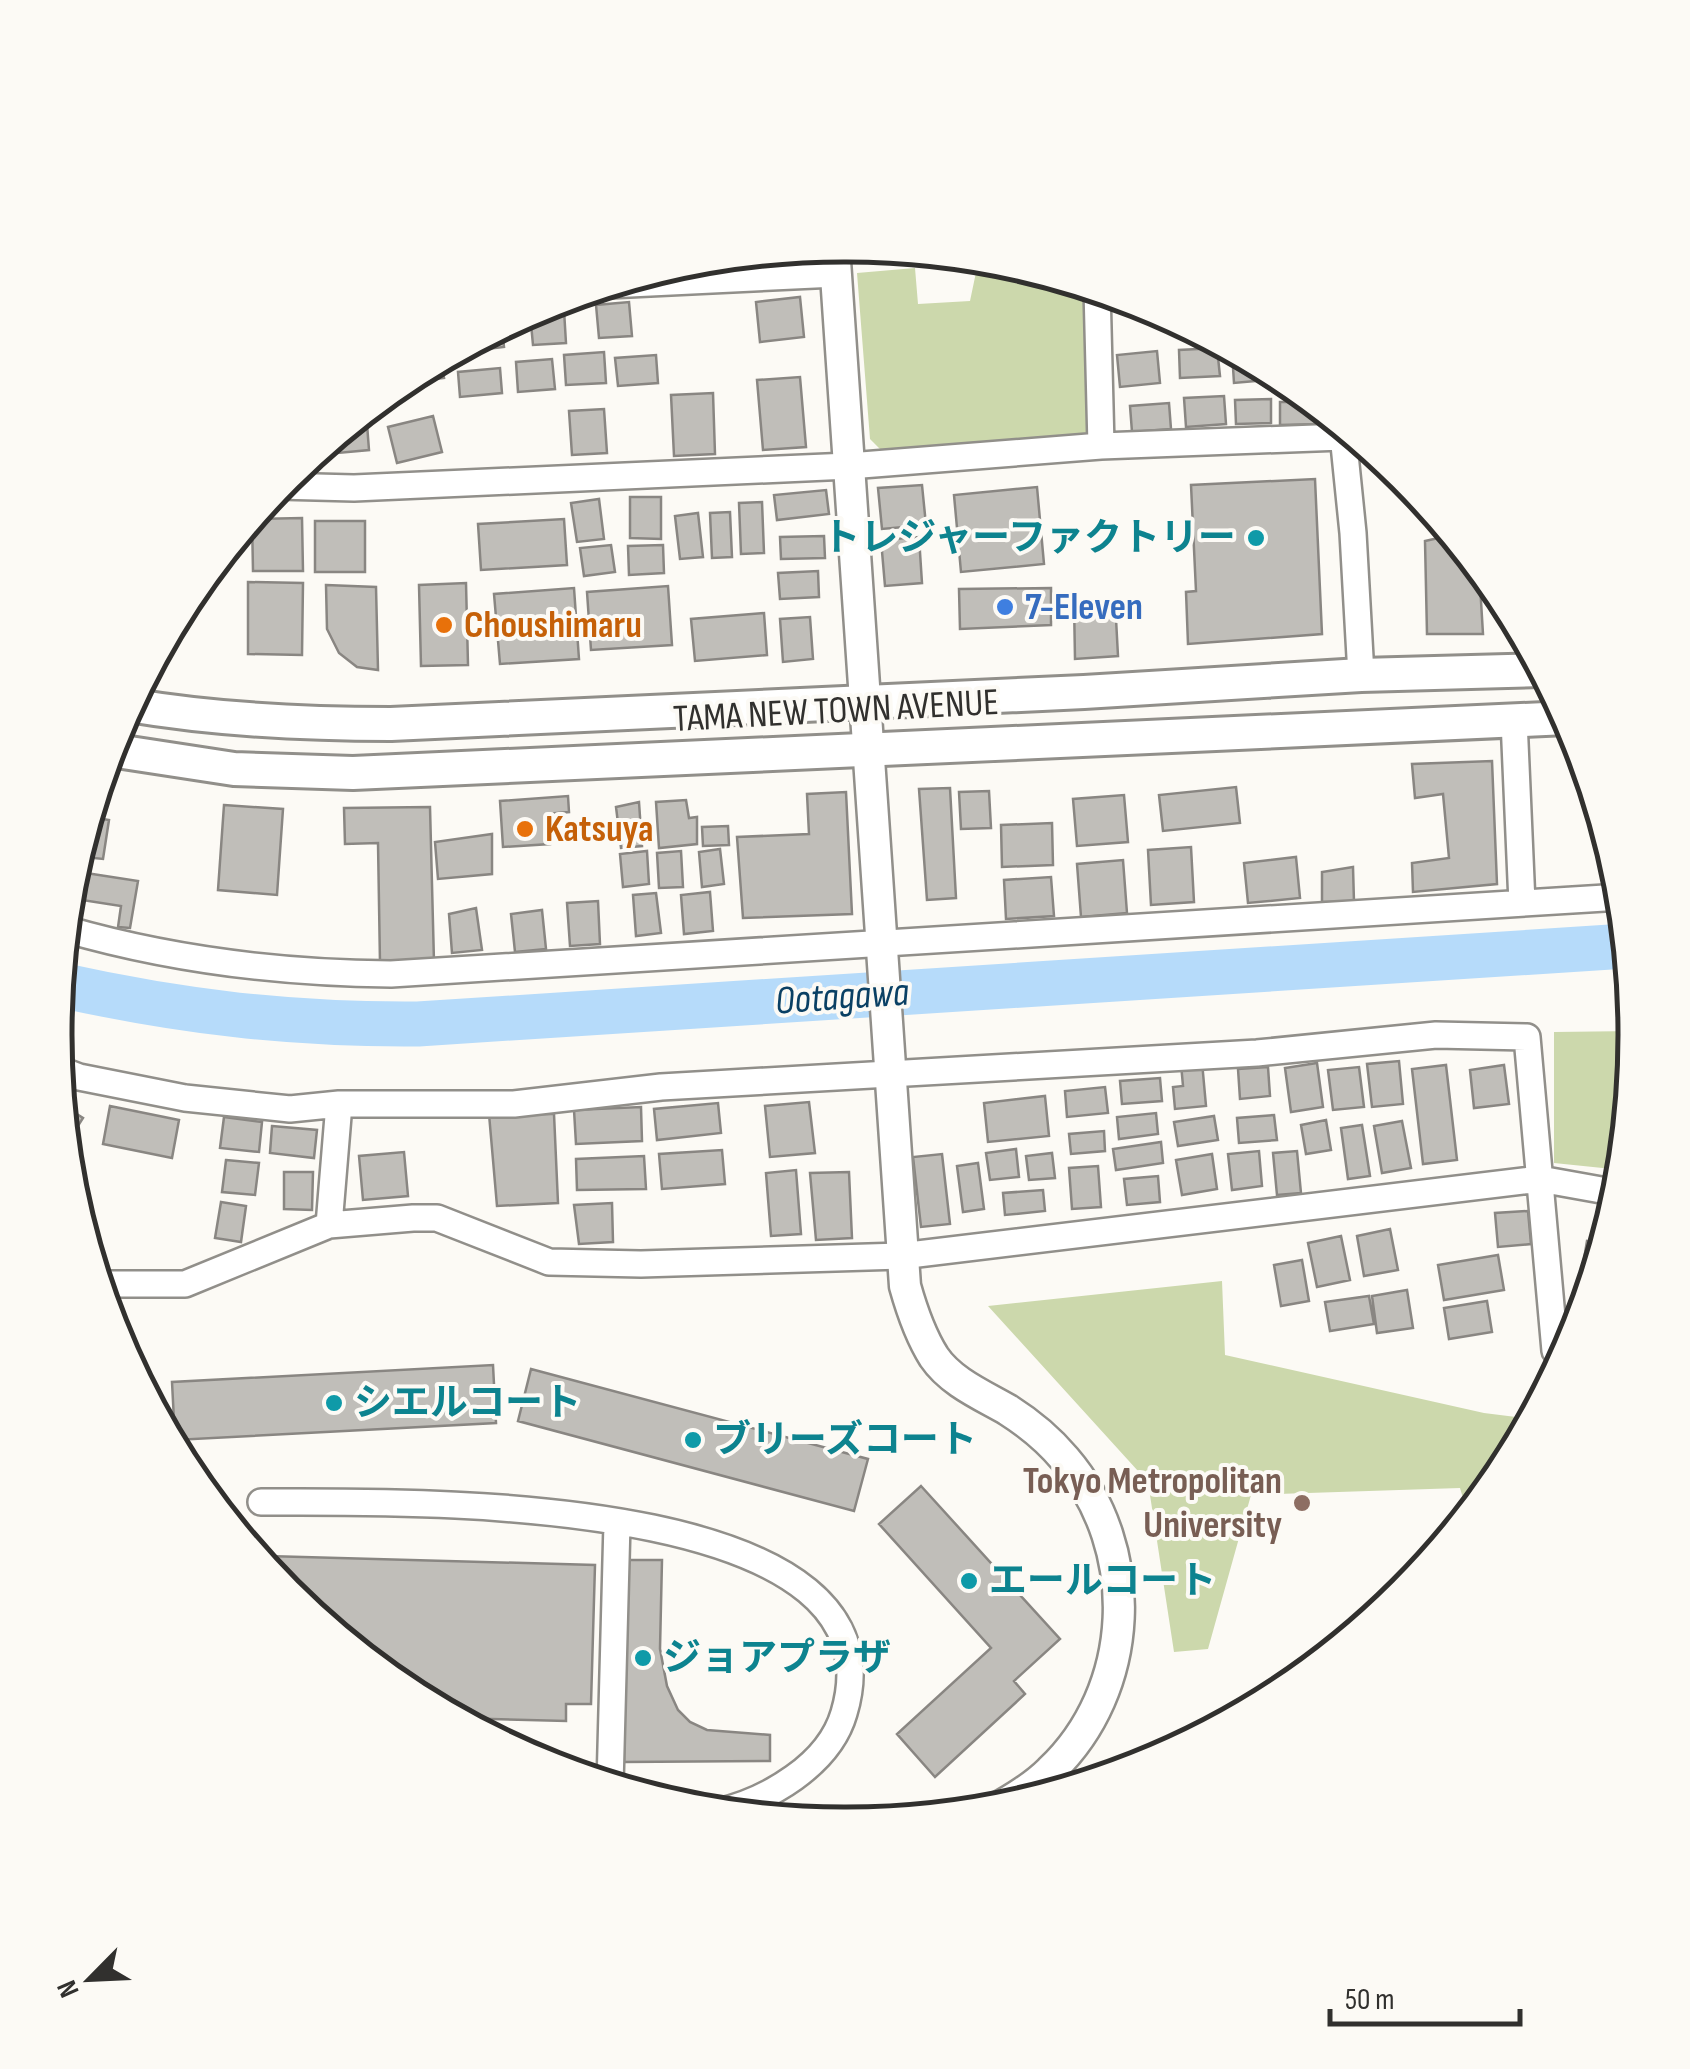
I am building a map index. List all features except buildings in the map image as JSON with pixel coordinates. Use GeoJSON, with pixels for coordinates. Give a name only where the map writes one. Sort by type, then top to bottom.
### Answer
{"type":"FeatureCollection","features":[{"type":"Feature","properties":{"kind":"main road","name":"TAMA NEW TOWN AVENUE"},"geometry":{"type":"LineString","coordinates":[[145,708],[318,724],[1526,670]]}},
{"type":"Feature","properties":{"kind":"main road","name":"TAMA NEW TOWN AVENUE"},"geometry":{"type":"LineString","coordinates":[[126,752],[234,769],[314,773],[1550,719]]}},
{"type":"Feature","properties":{"kind":"street"},"geometry":{"type":"LineString","coordinates":[[835,262],[904,1286],[914,1318],[934,1357],[948,1372],[1028,1423],[1085,1484],[1114,1555],[1120,1608],[1114,1664],[1088,1725],[1050,1772],[1036,1783]]}},
{"type":"Feature","properties":{"kind":"street"},"geometry":{"type":"LineString","coordinates":[[732,271],[799,264]]}},
{"type":"Feature","properties":{"kind":"street"},"geometry":{"type":"LineString","coordinates":[[1097,305],[1101,446]]}},
{"type":"Feature","properties":{"kind":"street"},"geometry":{"type":"LineString","coordinates":[[301,487],[354,488],[848,466],[1328,433]]}},
{"type":"Feature","properties":{"kind":"street"},"geometry":{"type":"LineString","coordinates":[[1343,445],[1361,676]]}},
{"type":"Feature","properties":{"kind":"street"},"geometry":{"type":"LineString","coordinates":[[1514,720],[1522,903]]}},
{"type":"Feature","properties":{"kind":"street"},"geometry":{"type":"LineString","coordinates":[[79,932],[172,956],[357,974],[880,956],[1605,898]]}},
{"type":"Feature","properties":{"kind":"street"},"geometry":{"type":"LineString","coordinates":[[74,1075],[185,1098],[290,1109],[339,1104],[514,1104],[661,1087],[1257,1054],[1436,1035],[1528,1037],[1554,1341]]}},
{"type":"Feature","properties":{"kind":"street"},"geometry":{"type":"LineString","coordinates":[[330,1225],[339,1104]]}},
{"type":"Feature","properties":{"kind":"street"},"geometry":{"type":"LineString","coordinates":[[113,1284],[185,1284],[330,1225],[437,1218],[549,1262],[641,1264],[902,1256],[1540,1179],[1602,1191]]}},
{"type":"Feature","properties":{"kind":"street"},"geometry":{"type":"LineString","coordinates":[[261,1502],[480,1505],[680,1533],[768,1562],[800,1583],[833,1615],[848,1652],[851,1690],[840,1726],[819,1757],[753,1801]]}},
{"type":"Feature","properties":{"kind":"street"},"geometry":{"type":"LineString","coordinates":[[610,1770],[617,1523]]}},
{"type":"Feature","properties":{"kind":"green space"},"geometry":{"type":"Polygon","coordinates":[[[915,268],[918,304],[970,301],[976,274],[1090,302],[1093,437],[883,452],[870,439],[857,273],[915,268]]]}},
{"type":"Feature","properties":{"kind":"green space"},"geometry":{"type":"Polygon","coordinates":[[[1618,1031],[1606,1168],[1554,1163],[1554,1032],[1618,1031]]]}},
{"type":"Feature","properties":{"kind":"green space"},"geometry":{"type":"Polygon","coordinates":[[[1222,1281],[1225,1355],[1516,1417],[1463,1498],[1460,1488],[1251,1495],[1208,1649],[1174,1652],[1148,1482],[988,1306],[1222,1281]]]}},
{"type":"Feature","properties":{"kind":"waterway","name":"Ootagawa"},"geometry":{"type":"LineString","coordinates":[[74,988],[238,1015],[418,1024],[1612,947]]}},
{"type":"Feature","properties":{"kind":"place","name":"トレジャーファクトリー"},"geometry":{"type":"Point","coordinates":[1256,538]}},
{"type":"Feature","properties":{"kind":"place","name":"7-Eleven"},"geometry":{"type":"Point","coordinates":[1005,607]}},
{"type":"Feature","properties":{"kind":"place","name":"Choushimaru"},"geometry":{"type":"Point","coordinates":[444,625]}},
{"type":"Feature","properties":{"kind":"place","name":"Katsuya"},"geometry":{"type":"Point","coordinates":[525,829]}},
{"type":"Feature","properties":{"kind":"place","name":"シエルコート"},"geometry":{"type":"Point","coordinates":[334,1403]}},
{"type":"Feature","properties":{"kind":"place","name":"ブリーズコート"},"geometry":{"type":"Point","coordinates":[693,1440]}},
{"type":"Feature","properties":{"kind":"place","name":"Tokyo Metropolitan University"},"geometry":{"type":"Point","coordinates":[1302,1503]}},
{"type":"Feature","properties":{"kind":"place","name":"エールコート"},"geometry":{"type":"Point","coordinates":[969,1581]}},
{"type":"Feature","properties":{"kind":"place","name":"ジョアプラザ"},"geometry":{"type":"Point","coordinates":[643,1658]}}]}
